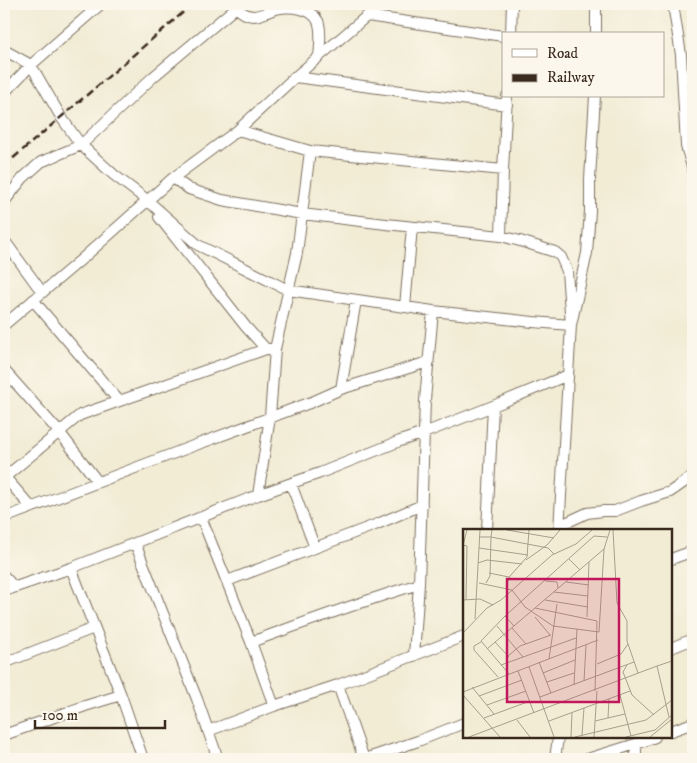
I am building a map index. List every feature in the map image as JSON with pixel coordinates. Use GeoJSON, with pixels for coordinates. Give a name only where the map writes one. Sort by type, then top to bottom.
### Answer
{"type":"FeatureCollection","features":[{"type":"Feature","properties":{"kind":"street"},"geometry":{"type":"LineString","coordinates":[[4,8],[5,4]]}},
{"type":"Feature","properties":{"kind":"street"},"geometry":{"type":"LineString","coordinates":[[4,93],[31,66],[101,4]]}},
{"type":"Feature","properties":{"kind":"street"},"geometry":{"type":"LineString","coordinates":[[4,325],[173,178],[238,130],[295,77],[380,4]]}},
{"type":"Feature","properties":{"kind":"street"},"geometry":{"type":"LineString","coordinates":[[511,32],[512,4]]}},
{"type":"Feature","properties":{"kind":"street"},"geometry":{"type":"LineString","coordinates":[[596,4],[596,32]]}},
{"type":"Feature","properties":{"kind":"street"},"geometry":{"type":"LineString","coordinates":[[673,4],[681,54],[686,146],[693,170]]}},
{"type":"Feature","properties":{"kind":"street"},"geometry":{"type":"LineString","coordinates":[[4,202],[22,178],[41,162],[82,146],[153,76],[238,6],[244,14],[253,16],[285,7],[297,8],[314,16],[319,23],[319,57]]}},
{"type":"Feature","properties":{"kind":"street"},"geometry":{"type":"LineString","coordinates":[[366,16],[502,36]]}},
{"type":"Feature","properties":{"kind":"street"},"geometry":{"type":"LineString","coordinates":[[4,50],[31,66],[61,117],[82,146],[114,175],[147,200],[198,245],[288,290],[516,321],[571,324]]}},
{"type":"Feature","properties":{"kind":"street"},"geometry":{"type":"LineString","coordinates":[[295,77],[507,101],[500,236]]}},
{"type":"Feature","properties":{"kind":"street"},"geometry":{"type":"LineString","coordinates":[[571,324],[587,254],[595,98]]}},
{"type":"Feature","properties":{"kind":"street"},"geometry":{"type":"LineString","coordinates":[[238,130],[310,151],[503,170]]}},
{"type":"Feature","properties":{"kind":"street"},"geometry":{"type":"LineString","coordinates":[[258,495],[270,417],[271,349],[297,253],[310,151]]}},
{"type":"Feature","properties":{"kind":"street"},"geometry":{"type":"LineString","coordinates":[[173,178],[189,189],[222,200],[302,214],[500,236],[555,252],[561,257],[567,271],[571,324],[559,528]]}},
{"type":"Feature","properties":{"kind":"street"},"geometry":{"type":"LineString","coordinates":[[147,200],[240,320],[271,349]]}},
{"type":"Feature","properties":{"kind":"street"},"geometry":{"type":"LineString","coordinates":[[405,307],[412,227]]}},
{"type":"Feature","properties":{"kind":"street"},"geometry":{"type":"LineString","coordinates":[[4,240],[42,292]]}},
{"type":"Feature","properties":{"kind":"street"},"geometry":{"type":"LineString","coordinates":[[33,300],[119,401]]}},
{"type":"Feature","properties":{"kind":"street"},"geometry":{"type":"LineString","coordinates":[[341,389],[356,300]]}},
{"type":"Feature","properties":{"kind":"street"},"geometry":{"type":"LineString","coordinates":[[414,656],[424,433],[433,311]]}},
{"type":"Feature","properties":{"kind":"street"},"geometry":{"type":"LineString","coordinates":[[31,507],[4,476],[80,416],[271,349]]}},
{"type":"Feature","properties":{"kind":"street"},"geometry":{"type":"LineString","coordinates":[[4,518],[312,402],[341,389],[428,362]]}},
{"type":"Feature","properties":{"kind":"street"},"geometry":{"type":"LineString","coordinates":[[4,370],[60,433],[98,482]]}},
{"type":"Feature","properties":{"kind":"street"},"geometry":{"type":"LineString","coordinates":[[4,576],[9,589],[71,568],[424,433],[568,375]]}},
{"type":"Feature","properties":{"kind":"street"},"geometry":{"type":"LineString","coordinates":[[487,529],[493,406]]}},
{"type":"Feature","properties":{"kind":"street"},"geometry":{"type":"LineString","coordinates":[[559,528],[586,513],[603,510],[615,511],[670,492],[693,476]]}},
{"type":"Feature","properties":{"kind":"street"},"geometry":{"type":"LineString","coordinates":[[291,484],[315,548]]}},
{"type":"Feature","properties":{"kind":"street"},"geometry":{"type":"LineString","coordinates":[[227,582],[422,505]]}},
{"type":"Feature","properties":{"kind":"street"},"geometry":{"type":"LineString","coordinates":[[201,517],[251,642],[274,706]]}},
{"type":"Feature","properties":{"kind":"street"},"geometry":{"type":"LineString","coordinates":[[135,543],[197,699],[218,759]]}},
{"type":"Feature","properties":{"kind":"street"},"geometry":{"type":"LineString","coordinates":[[672,559],[693,551]]}},
{"type":"Feature","properties":{"kind":"street"},"geometry":{"type":"LineString","coordinates":[[71,568],[121,695],[143,757],[132,759]]}},
{"type":"Feature","properties":{"kind":"street"},"geometry":{"type":"LineString","coordinates":[[251,642],[345,607],[418,584]]}},
{"type":"Feature","properties":{"kind":"street"},"geometry":{"type":"LineString","coordinates":[[4,663],[94,628]]}},
{"type":"Feature","properties":{"kind":"street"},"geometry":{"type":"LineString","coordinates":[[208,731],[274,706],[338,685],[463,636]]}},
{"type":"Feature","properties":{"kind":"street"},"geometry":{"type":"LineString","coordinates":[[672,648],[693,639]]}},
{"type":"Feature","properties":{"kind":"street"},"geometry":{"type":"LineString","coordinates":[[338,685],[365,759],[463,723]]}},
{"type":"Feature","properties":{"kind":"street"},"geometry":{"type":"LineString","coordinates":[[4,735],[121,695]]}},
{"type":"Feature","properties":{"kind":"street"},"geometry":{"type":"LineString","coordinates":[[672,730],[693,723]]}},
{"type":"Feature","properties":{"kind":"street"},"geometry":{"type":"LineString","coordinates":[[555,759],[558,738]]}},
{"type":"Feature","properties":{"kind":"street"},"geometry":{"type":"LineString","coordinates":[[587,759],[652,738]]}},
{"type":"Feature","properties":{"kind":"street"},"geometry":{"type":"LineString","coordinates":[[636,744],[636,759]]}},
{"type":"Feature","properties":{"kind":"railway"},"geometry":{"type":"LineString","coordinates":[[4,166],[193,4]]}}]}
